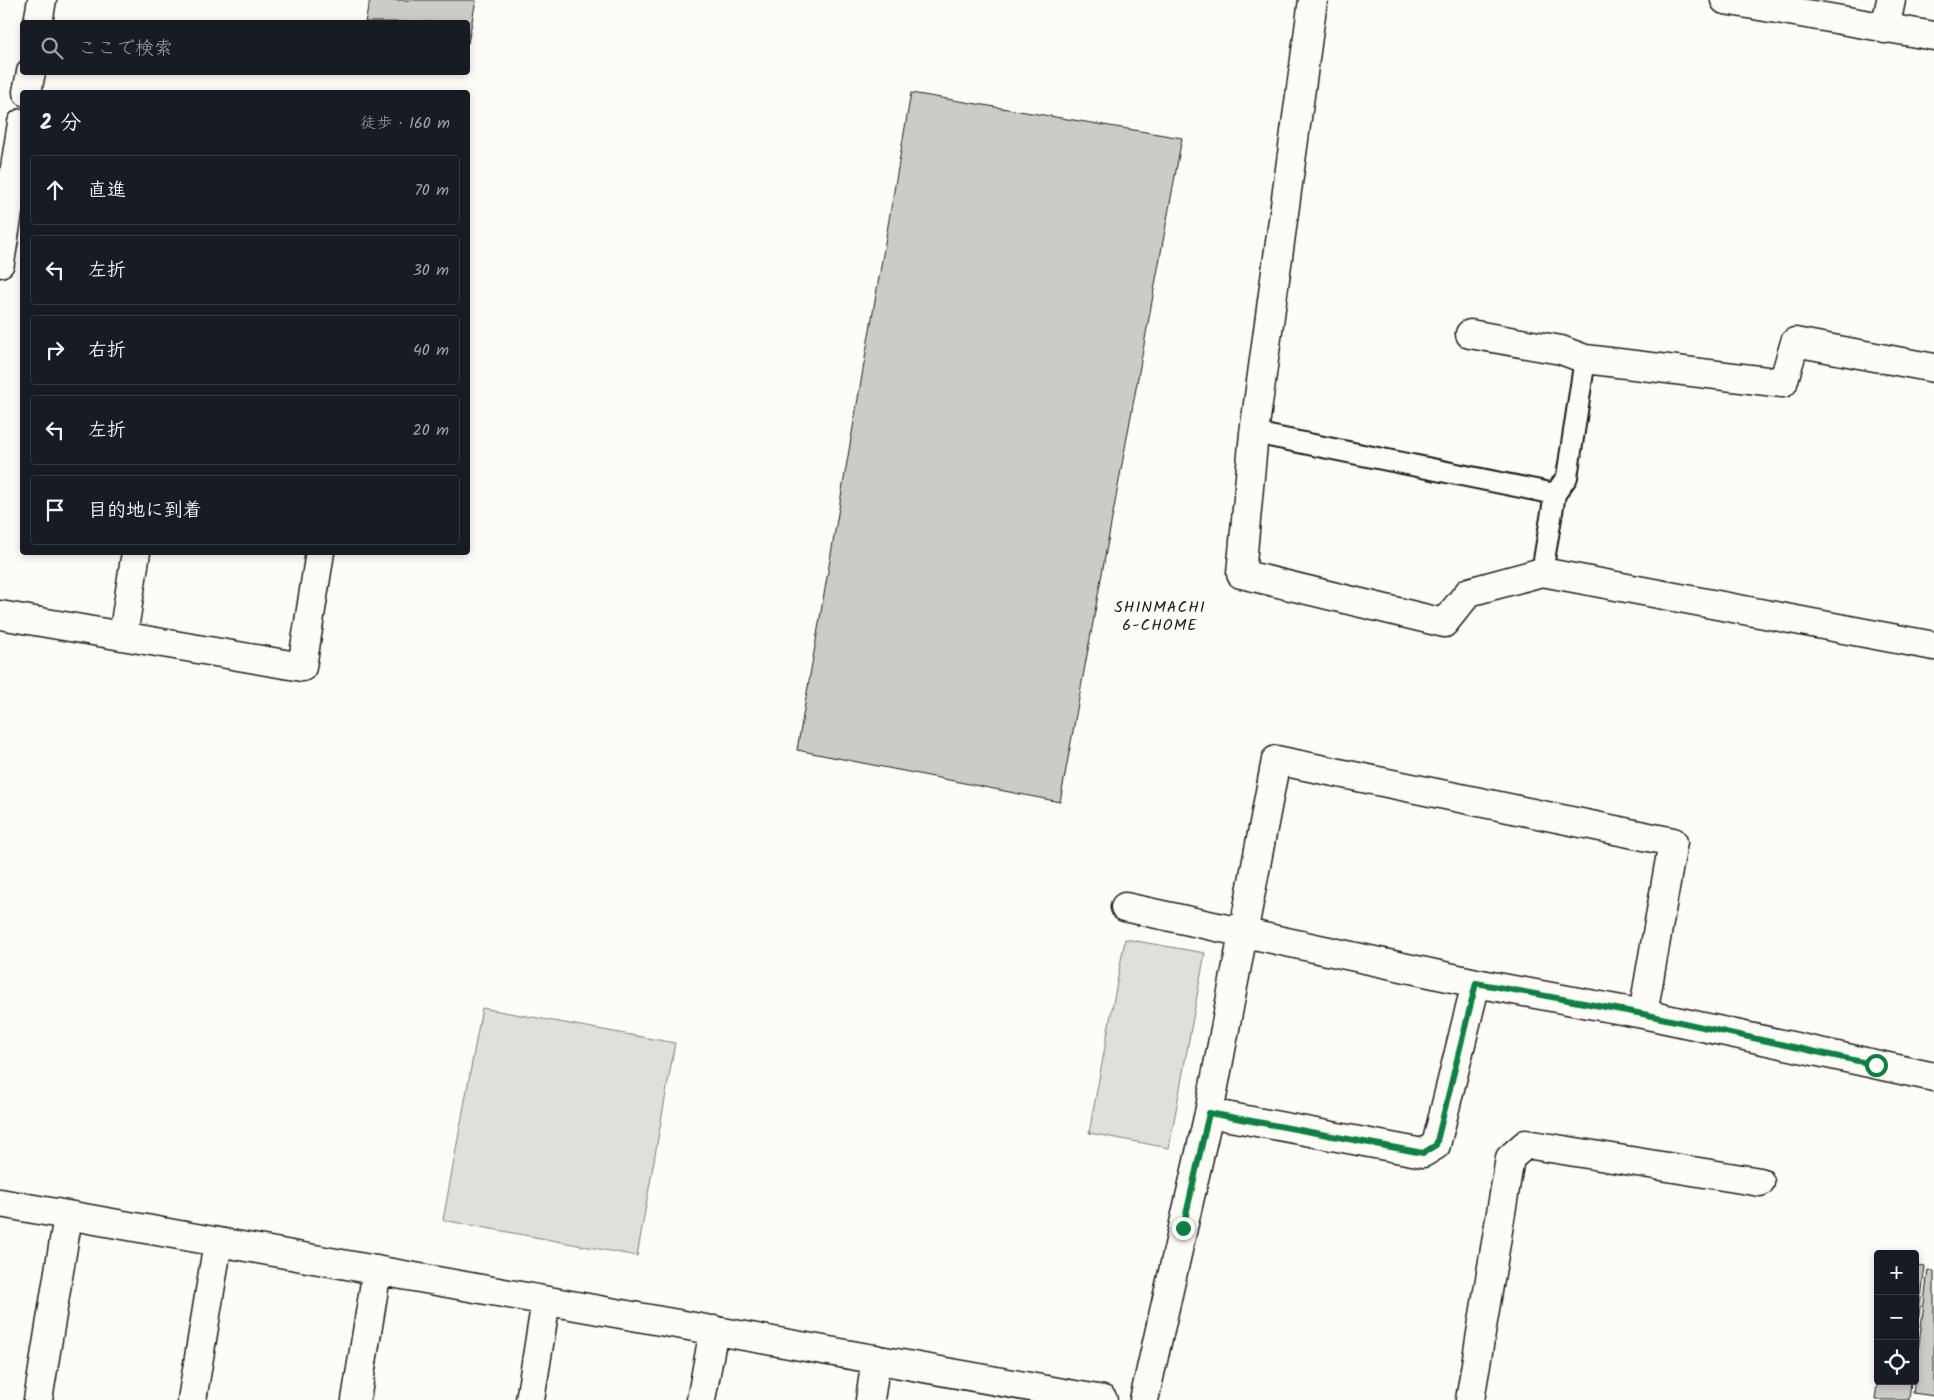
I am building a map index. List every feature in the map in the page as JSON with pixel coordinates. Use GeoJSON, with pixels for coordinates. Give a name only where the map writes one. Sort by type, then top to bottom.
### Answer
{"type":"FeatureCollection","features":[{"type":"Feature","properties":{"kind":"street"},"geometry":{"type":"LineString","coordinates":[[38,20],[42,0]]}},
{"type":"Feature","properties":{"kind":"street"},"geometry":{"type":"LineString","coordinates":[[1313,0],[1254,433],[1241,574],[1444,623],[1469,592],[1542,572],[1934,646]]}},
{"type":"Feature","properties":{"kind":"street"},"geometry":{"type":"LineString","coordinates":[[1725,0],[1934,36]]}},
{"type":"Feature","properties":{"kind":"street"},"geometry":{"type":"LineString","coordinates":[[1885,29],[1891,0]]}},
{"type":"Feature","properties":{"kind":"street"},"geometry":{"type":"LineString","coordinates":[[27,90],[30,75]]}},
{"type":"Feature","properties":{"kind":"street"},"geometry":{"type":"LineString","coordinates":[[0,263],[20,141]]}},
{"type":"Feature","properties":{"kind":"street"},"geometry":{"type":"LineString","coordinates":[[1470,334],[1561,350],[1584,359],[1783,383],[1795,342],[1934,368]]}},
{"type":"Feature","properties":{"kind":"street"},"geometry":{"type":"LineString","coordinates":[[123,636],[136,555]]}},
{"type":"Feature","properties":{"kind":"street"},"geometry":{"type":"LineString","coordinates":[[0,614],[302,666],[320,555]]}},
{"type":"Feature","properties":{"kind":"street"},"geometry":{"type":"LineString","coordinates":[[1144,1400],[1209,1113],[1276,760],[1673,842],[1643,1014]]}},
{"type":"Feature","properties":{"kind":"street"},"geometry":{"type":"LineString","coordinates":[[1124,907],[1476,983],[1643,1014],[1934,1077]]}},
{"type":"Feature","properties":{"kind":"street"},"geometry":{"type":"LineString","coordinates":[[1209,1113],[1423,1153],[1436,1145],[1476,983]]}},
{"type":"Feature","properties":{"kind":"street"},"geometry":{"type":"LineString","coordinates":[[1470,1400],[1510,1158],[1526,1144],[1760,1182]]}},
{"type":"Feature","properties":{"kind":"street"},"geometry":{"type":"LineString","coordinates":[[0,1203],[876,1359],[1047,1395],[1103,1400]]}},
{"type":"Feature","properties":{"kind":"street"},"geometry":{"type":"LineString","coordinates":[[38,1400],[68,1216]]}},
{"type":"Feature","properties":{"kind":"street"},"geometry":{"type":"LineString","coordinates":[[192,1400],[218,1242]]}},
{"type":"Feature","properties":{"kind":"street"},"geometry":{"type":"LineString","coordinates":[[356,1400],[378,1270]]}},
{"type":"Feature","properties":{"kind":"street"},"geometry":{"type":"LineString","coordinates":[[530,1400],[546,1301]]}},
{"type":"Feature","properties":{"kind":"street"},"geometry":{"type":"LineString","coordinates":[[701,1400],[714,1330]]}},
{"type":"Feature","properties":{"kind":"street"},"geometry":{"type":"LineString","coordinates":[[870,1400],[876,1359]]}},
{"type":"Feature","properties":{"kind":"lane"},"geometry":{"type":"LineString","coordinates":[[1542,572],[1555,494],[1567,477],[1584,359]]}},
{"type":"Feature","properties":{"kind":"lane"},"geometry":{"type":"LineString","coordinates":[[1254,433],[1555,494]]}},
{"type":"Feature","properties":{"kind":"shaded area"},"geometry":{"type":"Polygon","coordinates":[[[1125,939],[1205,953],[1169,1148],[1089,1133],[1125,939]]]}},
{"type":"Feature","properties":{"kind":"shaded area"},"geometry":{"type":"Polygon","coordinates":[[[482,1008],[675,1043],[637,1256],[443,1220],[482,1008]]]}},
{"type":"Feature","properties":{"kind":"building"},"geometry":{"type":"Polygon","coordinates":[[[370,0],[476,0],[470,32],[470,20],[365,20],[370,0]]]}},
{"type":"Feature","properties":{"kind":"building"},"geometry":{"type":"Polygon","coordinates":[[[911,93],[1182,138],[1060,802],[797,750],[911,93]]]}},
{"type":"Feature","properties":{"kind":"building"},"geometry":{"type":"Polygon","coordinates":[[[1919,1265],[1925,1266],[1919,1315],[1919,1265]]]}},
{"type":"Feature","properties":{"kind":"building"},"geometry":{"type":"Polygon","coordinates":[[[1928,1270],[1934,1271],[1934,1396],[1913,1393],[1914,1385],[1919,1385],[1919,1344],[1928,1270]]]}},
{"type":"Feature","properties":{"kind":"building"},"geometry":{"type":"Polygon","coordinates":[[[1877,1385],[1911,1385],[1909,1400],[1875,1400],[1877,1385]]]}},
{"type":"Feature","properties":{"kind":"district","name":"SHINMACHI 6-CHOME"},"geometry":{"type":"Point","coordinates":[1160,615]}},
{"type":"Feature","properties":{"kind":"route"},"geometry":{"type":"LineString","coordinates":[[1183,1228],[1209,1113],[1423,1153],[1436,1145],[1476,983],[1643,1014],[1876,1065]]}}]}
